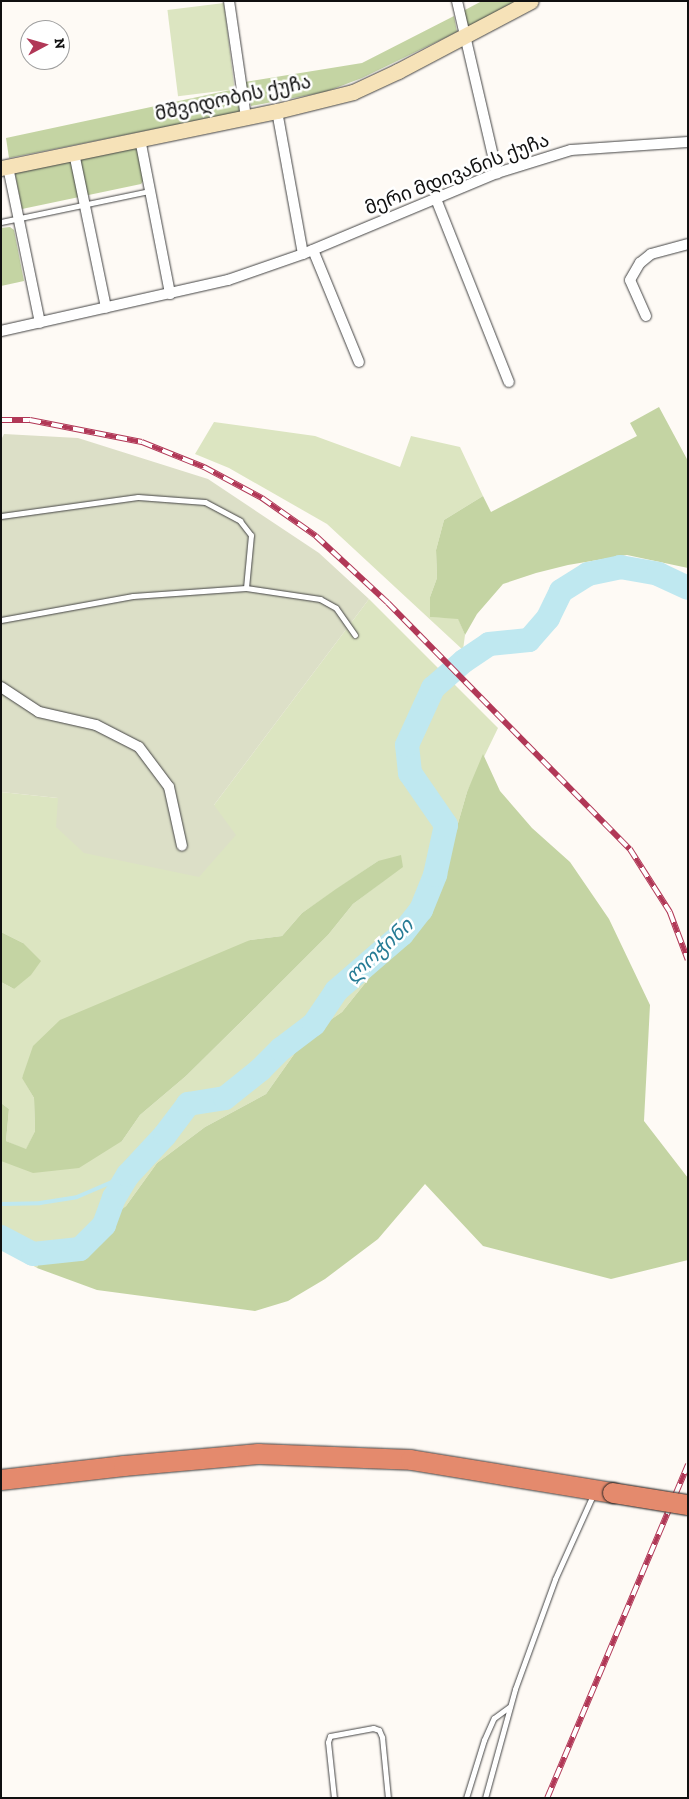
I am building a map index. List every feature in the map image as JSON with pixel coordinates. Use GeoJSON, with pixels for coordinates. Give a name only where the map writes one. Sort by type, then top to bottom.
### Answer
{"type":"FeatureCollection","features":[{"type":"Feature","properties":{"kind":"highway"},"geometry":{"type":"LineString","coordinates":[[1,1480],[124,1466],[258,1454],[411,1460],[688,1505]]}},
{"type":"Feature","properties":{"kind":"street"},"geometry":{"type":"LineString","coordinates":[[228,1],[246,117]]}},
{"type":"Feature","properties":{"kind":"street"},"geometry":{"type":"LineString","coordinates":[[457,1],[463,37],[497,173]]}},
{"type":"Feature","properties":{"kind":"street","name":"მშვიდობის ქუჩა"},"geometry":{"type":"LineString","coordinates":[[4,167],[277,111],[353,92],[398,71],[531,1]]}},
{"type":"Feature","properties":{"kind":"street"},"geometry":{"type":"LineString","coordinates":[[277,111],[308,252],[359,362]]}},
{"type":"Feature","properties":{"kind":"street"},"geometry":{"type":"LineString","coordinates":[[140,139],[170,294]]}},
{"type":"Feature","properties":{"kind":"street","name":"მერი მდივანის ქუჩა"},"geometry":{"type":"LineString","coordinates":[[1,331],[228,280],[308,252],[497,173],[571,150],[688,142]]}},
{"type":"Feature","properties":{"kind":"street"},"geometry":{"type":"LineString","coordinates":[[74,153],[106,308]]}},
{"type":"Feature","properties":{"kind":"street"},"geometry":{"type":"LineString","coordinates":[[4,167],[18,218],[40,323]]}},
{"type":"Feature","properties":{"kind":"street"},"geometry":{"type":"LineString","coordinates":[[436,198],[509,382]]}},
{"type":"Feature","properties":{"kind":"street"},"geometry":{"type":"LineString","coordinates":[[646,316],[630,280],[640,263],[651,254],[688,244]]}},
{"type":"Feature","properties":{"kind":"street"},"geometry":{"type":"LineString","coordinates":[[1,687],[38,712],[96,725],[139,747],[169,787],[182,846]]}},
{"type":"Feature","properties":{"kind":"lane"},"geometry":{"type":"LineString","coordinates":[[1,222],[150,191]]}},
{"type":"Feature","properties":{"kind":"lane"},"geometry":{"type":"LineString","coordinates":[[1,516],[138,497],[205,502],[240,521],[251,535],[246,588]]}},
{"type":"Feature","properties":{"kind":"lane"},"geometry":{"type":"LineString","coordinates":[[1,620],[133,596],[246,588],[320,599],[336,608],[355,635]]}},
{"type":"Feature","properties":{"kind":"lane"},"geometry":{"type":"LineString","coordinates":[[485,1798],[509,1707],[555,1579],[604,1492]]}},
{"type":"Feature","properties":{"kind":"lane"},"geometry":{"type":"LineString","coordinates":[[466,1798],[484,1740],[494,1718],[509,1707]]}},
{"type":"Feature","properties":{"kind":"lane"},"geometry":{"type":"LineString","coordinates":[[334,1798],[328,1742],[330,1736],[373,1728],[379,1730],[382,1737],[388,1798]]}},
{"type":"Feature","properties":{"kind":"green space"},"geometry":{"type":"Polygon","coordinates":[[[482,1],[520,1],[467,29],[463,11],[482,1]]]}},
{"type":"Feature","properties":{"kind":"green space"},"geometry":{"type":"Polygon","coordinates":[[[224,3],[235,89],[178,96],[167,10],[224,3]]]}},
{"type":"Feature","properties":{"kind":"green space"},"geometry":{"type":"Polygon","coordinates":[[[454,16],[457,32],[362,78],[325,92],[251,106],[245,82],[362,63],[454,16]]]}},
{"type":"Feature","properties":{"kind":"green space"},"geometry":{"type":"Polygon","coordinates":[[[235,89],[240,112],[9,158],[6,138],[235,89]]]}},
{"type":"Feature","properties":{"kind":"green space"},"geometry":{"type":"Polygon","coordinates":[[[139,146],[144,180],[141,184],[22,209],[15,173],[139,146]]]}},
{"type":"Feature","properties":{"kind":"green space"},"geometry":{"type":"Polygon","coordinates":[[[10,227],[14,230],[24,281],[1,286],[1,228],[10,227]]]}},
{"type":"Feature","properties":{"kind":"green space"},"geometry":{"type":"Polygon","coordinates":[[[659,407],[688,461],[688,568],[627,555],[568,565],[503,584],[477,614],[465,635],[458,619],[430,617],[430,597],[437,578],[436,550],[444,520],[483,496],[491,512],[637,436],[630,423],[659,407]]]}},
{"type":"Feature","properties":{"kind":"green space"},"geometry":{"type":"Polygon","coordinates":[[[214,422],[315,436],[400,467],[411,436],[460,447],[483,496],[444,520],[436,550],[437,578],[430,597],[430,617],[458,618],[465,635],[463,650],[327,524],[229,468],[195,454],[214,422]]]}},
{"type":"Feature","properties":{"kind":"green space"},"geometry":{"type":"Polygon","coordinates":[[[4,434],[78,438],[208,479],[319,553],[369,599],[214,805],[236,835],[199,877],[84,853],[56,827],[58,798],[1,792],[1,440],[4,434]]]}},
{"type":"Feature","properties":{"kind":"green space"},"geometry":{"type":"Polygon","coordinates":[[[369,599],[498,728],[467,792],[444,872],[427,915],[399,941],[342,1012],[307,1036],[266,1094],[205,1127],[157,1163],[126,1206],[82,1240],[42,1249],[37,1268],[1,1247],[1,1161],[122,1141],[140,1115],[186,1076],[259,1004],[328,935],[353,904],[403,866],[378,861],[302,913],[282,936],[250,940],[22,1077],[34,1098],[35,1131],[26,1150],[6,1141],[9,1109],[1,1103],[1,982],[14,989],[23,943],[1,932],[1,792],[58,798],[214,805],[369,599]]]}},
{"type":"Feature","properties":{"kind":"green space"},"geometry":{"type":"Polygon","coordinates":[[[483,754],[500,791],[532,828],[570,862],[609,919],[650,1005],[644,1121],[688,1178],[688,1260],[611,1279],[483,1246],[425,1184],[378,1239],[325,1279],[288,1301],[255,1311],[97,1290],[37,1268],[42,1249],[82,1240],[126,1206],[157,1163],[205,1127],[266,1094],[307,1036],[342,1012],[399,941],[427,915],[444,872],[467,792],[483,754]]]}},
{"type":"Feature","properties":{"kind":"green space"},"geometry":{"type":"Polygon","coordinates":[[[401,855],[403,867],[353,904],[328,935],[259,1004],[186,1076],[140,1115],[122,1141],[79,1168],[33,1173],[1,1161],[1,1103],[9,1109],[6,1141],[26,1149],[35,1131],[34,1098],[22,1078],[33,1046],[60,1020],[250,940],[282,936],[302,913],[336,889],[378,861],[401,855]]]}},
{"type":"Feature","properties":{"kind":"green space"},"geometry":{"type":"Polygon","coordinates":[[[1,932],[23,943],[41,961],[31,975],[14,989],[1,982],[1,932]]]}},
{"type":"Feature","properties":{"kind":"waterway","name":"ლოჭინი"},"geometry":{"type":"LineString","coordinates":[[1,1237],[33,1254],[80,1249],[104,1225],[114,1198],[128,1175],[165,1135],[188,1104],[225,1098],[260,1070],[281,1049],[314,1024],[336,991],[402,934],[421,910],[435,875],[446,825],[410,773],[407,745],[433,688],[464,661],[489,644],[529,640],[548,618],[561,591],[588,574],[620,567],[658,574],[688,588]]}},
{"type":"Feature","properties":{"kind":"waterway"},"geometry":{"type":"LineString","coordinates":[[1,1204],[40,1203],[77,1197],[128,1175]]}},
{"type":"Feature","properties":{"kind":"railway"},"geometry":{"type":"LineString","coordinates":[[1,420],[30,420],[142,442],[204,467],[262,498],[316,536],[388,603],[630,849],[670,912],[688,960]]}},
{"type":"Feature","properties":{"kind":"railway"},"geometry":{"type":"LineString","coordinates":[[547,1798],[688,1465]]}}]}
